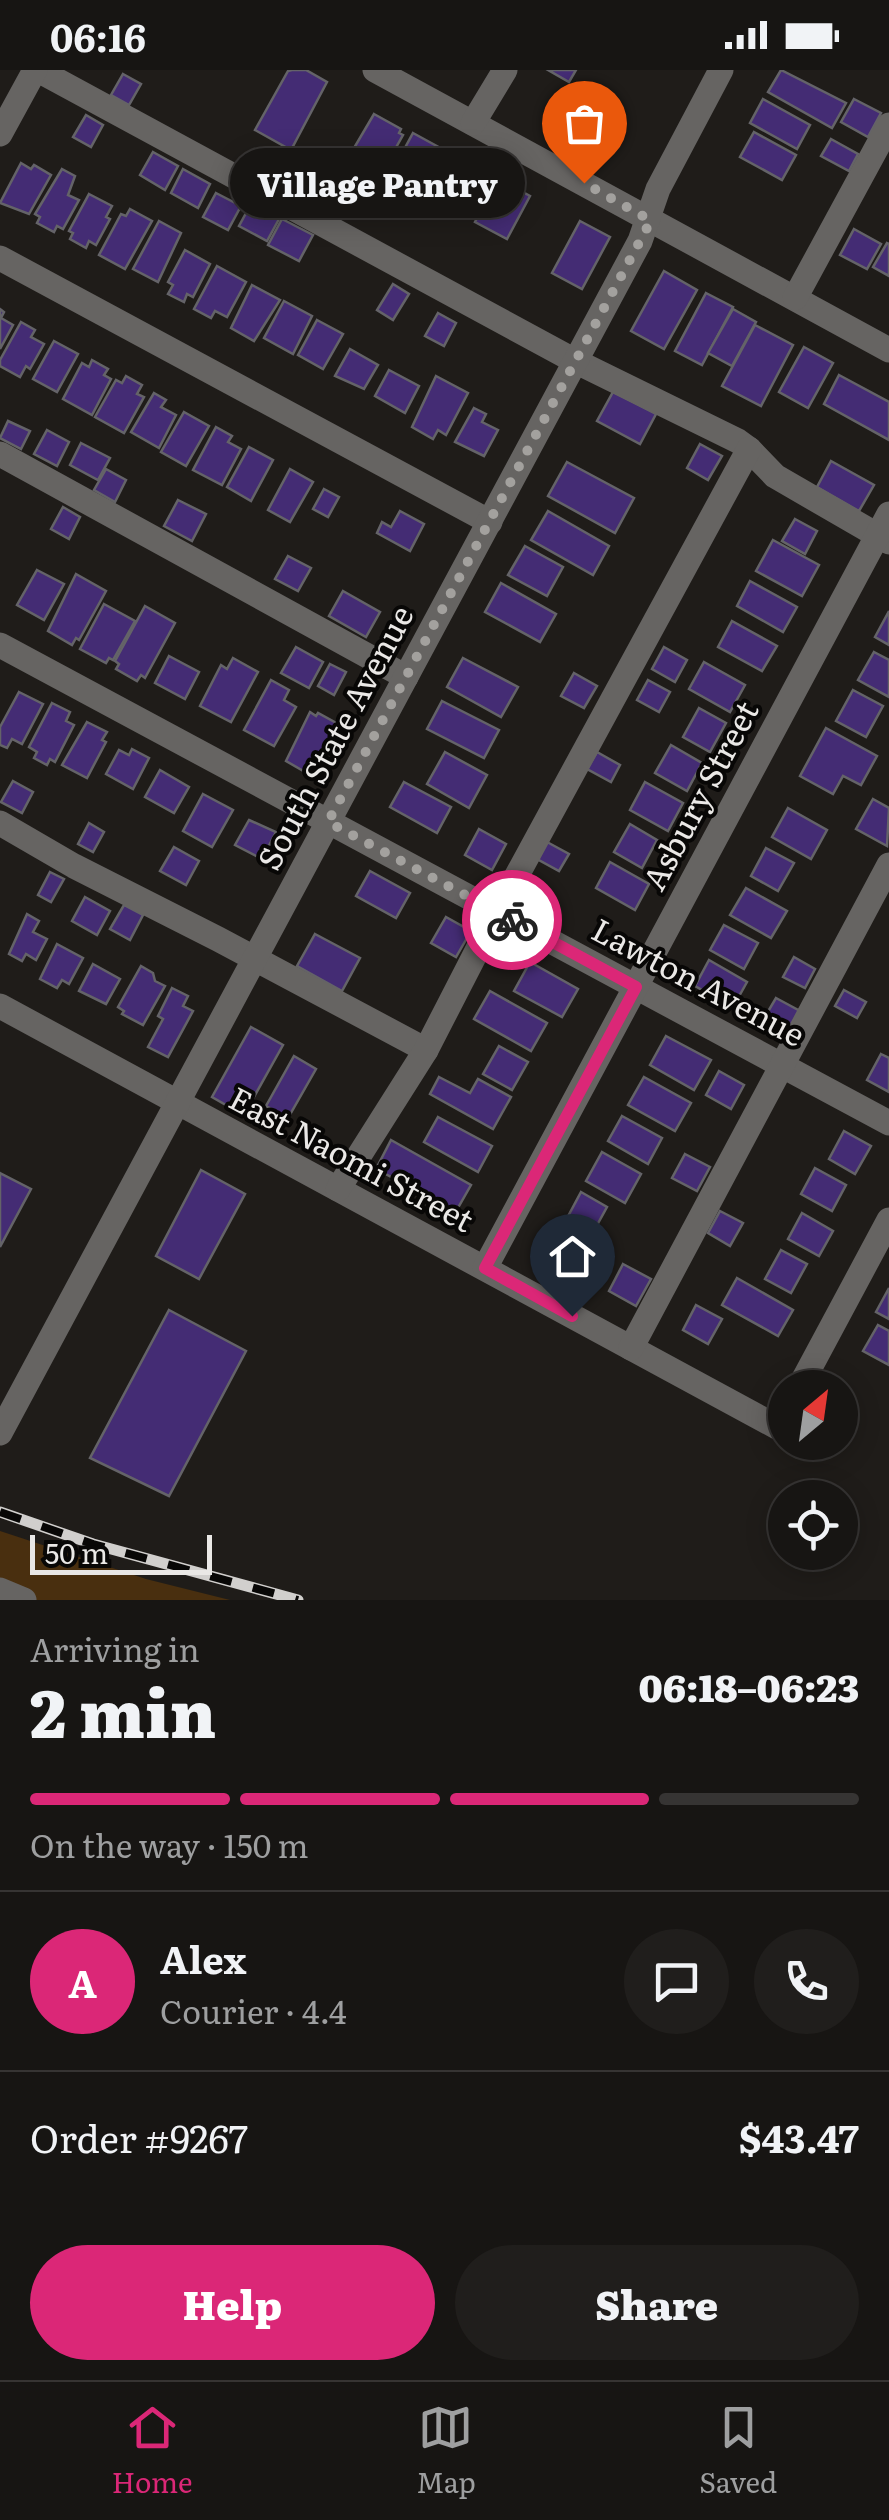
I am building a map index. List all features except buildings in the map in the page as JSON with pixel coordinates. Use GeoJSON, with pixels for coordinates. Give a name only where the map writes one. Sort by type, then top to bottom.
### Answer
{"type":"FeatureCollection","features":[{"type":"Feature","properties":{"kind":"street"},"geometry":{"type":"LineString","coordinates":[[0,134],[36,70],[576,361],[749,448],[775,476],[885,530]]}},
{"type":"Feature","properties":{"kind":"street"},"geometry":{"type":"LineString","coordinates":[[375,70],[889,350]]}},
{"type":"Feature","properties":{"kind":"street"},"geometry":{"type":"LineString","coordinates":[[473,123],[504,70]]}},
{"type":"Feature","properties":{"kind":"street","name":"South State Avenue"},"geometry":{"type":"LineString","coordinates":[[0,1433],[576,361],[650,220],[658,189],[721,70]]}},
{"type":"Feature","properties":{"kind":"street"},"geometry":{"type":"LineString","coordinates":[[795,298],[889,125]]}},
{"type":"Feature","properties":{"kind":"street"},"geometry":{"type":"LineString","coordinates":[[0,258],[490,522]]}},
{"type":"Feature","properties":{"kind":"street"},"geometry":{"type":"LineString","coordinates":[[338,1189],[426,1050],[749,448]]}},
{"type":"Feature","properties":{"kind":"street"},"geometry":{"type":"LineString","coordinates":[[0,454],[406,676]]}},
{"type":"Feature","properties":{"kind":"street","name":"Asbury Street"},"geometry":{"type":"LineString","coordinates":[[485,1268],[885,530]]}},
{"type":"Feature","properties":{"kind":"street","name":"Lawton Avenue"},"geometry":{"type":"LineString","coordinates":[[0,645],[889,1123]]}},
{"type":"Feature","properties":{"kind":"street"},"geometry":{"type":"LineString","coordinates":[[0,823],[74,866],[426,1050]]}},
{"type":"Feature","properties":{"kind":"street"},"geometry":{"type":"LineString","coordinates":[[631,1348],[889,865]]}},
{"type":"Feature","properties":{"kind":"street","name":"East Naomi Street"},"geometry":{"type":"LineString","coordinates":[[0,1006],[631,1348],[768,1414]]}},
{"type":"Feature","properties":{"kind":"street"},"geometry":{"type":"LineString","coordinates":[[809,1370],[889,1220]]}},
{"type":"Feature","properties":{"kind":"street"},"geometry":{"type":"LineString","coordinates":[[0,1590],[24,1600]]}},
{"type":"Feature","properties":{"kind":"shaded area"},"geometry":{"type":"Polygon","coordinates":[[[0,1531],[146,1579],[230,1600],[0,1600],[0,1531]]]}},
{"type":"Feature","properties":{"kind":"railway"},"geometry":{"type":"LineString","coordinates":[[0,1512],[93,1544],[298,1600]]}},
{"type":"Feature","properties":{"kind":"way so far"},"geometry":{"type":"LineString","coordinates":[[512,920],[328,822],[648,226],[650,220],[584,183]]}},
{"type":"Feature","properties":{"kind":"place","name":"Village Pantry"},"geometry":{"type":"Point","coordinates":[584,183]}},
{"type":"Feature","properties":{"kind":"route"},"geometry":{"type":"LineString","coordinates":[[512,920],[636,987],[485,1268],[572,1316]]}}]}
